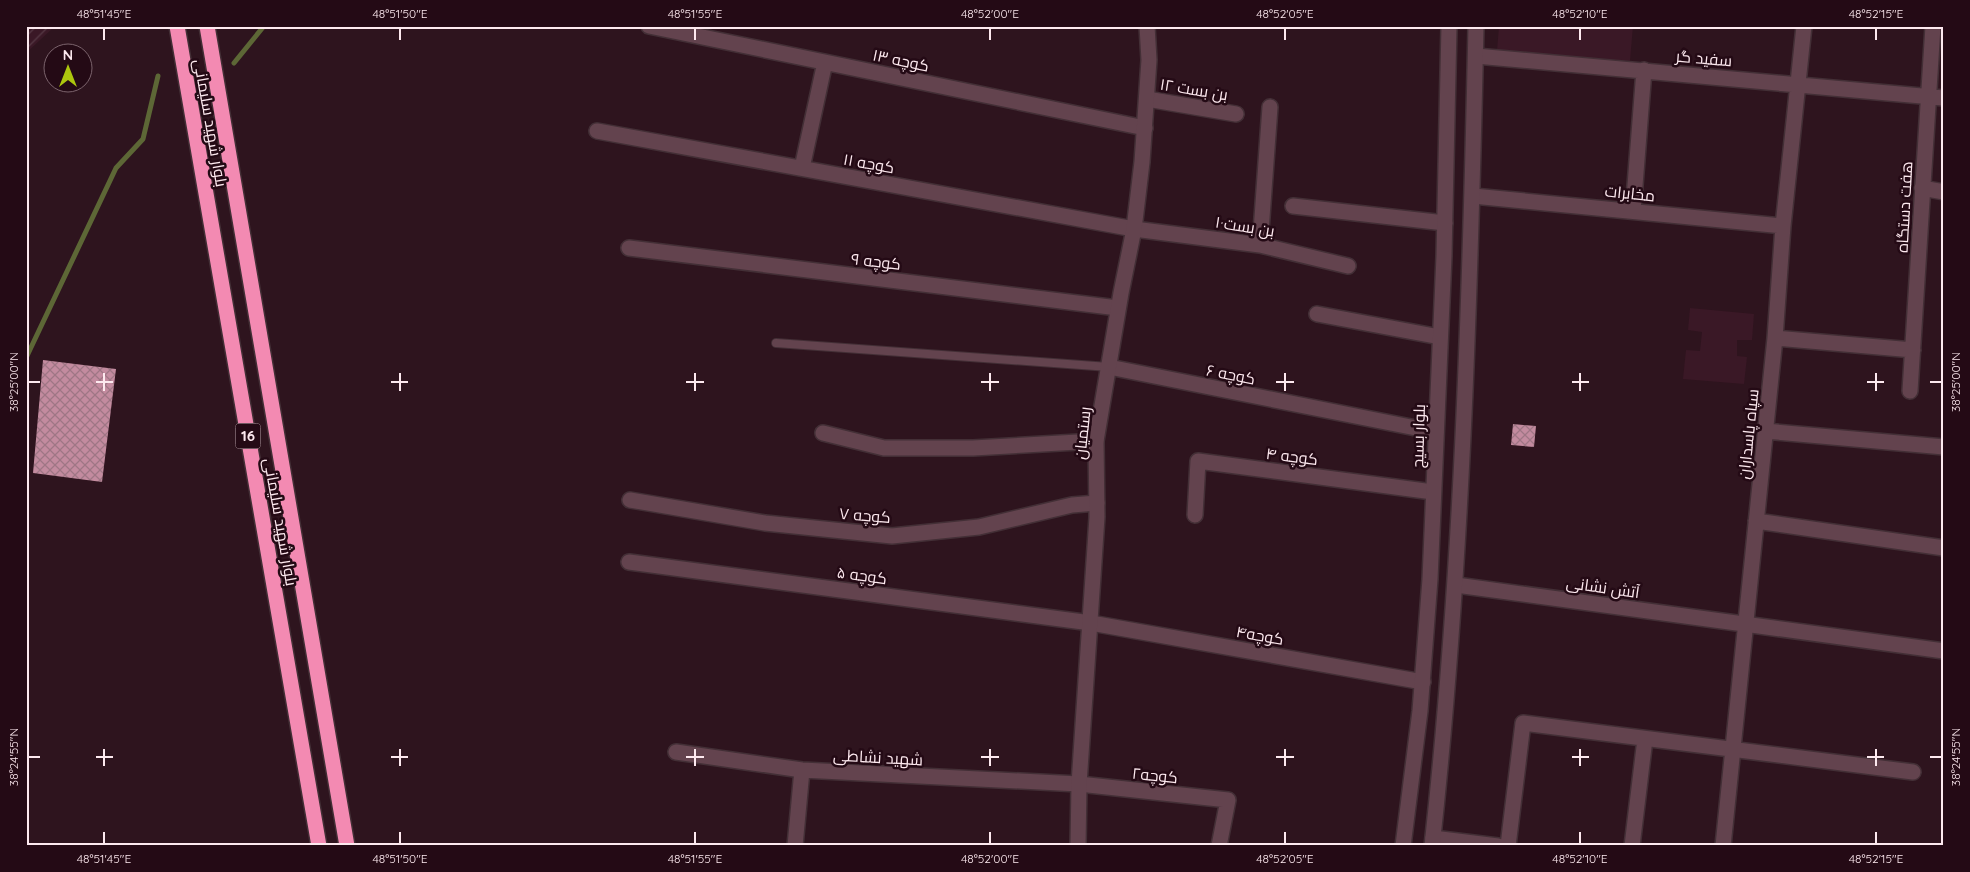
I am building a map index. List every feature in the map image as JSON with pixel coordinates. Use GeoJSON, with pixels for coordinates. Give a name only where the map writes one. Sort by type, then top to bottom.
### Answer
{"type":"FeatureCollection","features":[{"type":"Feature","properties":{"kind":"highway","name":"بلوار شهید سلیمانی"},"geometry":{"type":"LineString","coordinates":[[176,26],[319,846]]}},
{"type":"Feature","properties":{"kind":"highway","name":"بلوار شهید سلیمانی"},"geometry":{"type":"LineString","coordinates":[[207,26],[346,846]]}},
{"type":"Feature","properties":{"kind":"street","name":"کوچه ۱۳"},"geometry":{"type":"LineString","coordinates":[[650,26],[1145,128]]}},
{"type":"Feature","properties":{"kind":"street","name":"رستمیان"},"geometry":{"type":"LineString","coordinates":[[1078,846],[1079,784],[1091,623],[1096,503],[1096,441],[1118,308],[1134,228],[1150,60],[1147,26]]}},
{"type":"Feature","properties":{"kind":"street","name":"بلوار بسیج"},"geometry":{"type":"LineString","coordinates":[[1403,846],[1423,682],[1430,579],[1445,223],[1449,26]]}},
{"type":"Feature","properties":{"kind":"street"},"geometry":{"type":"LineString","coordinates":[[1476,26],[1472,196],[1456,585],[1433,842],[1498,846]]}},
{"type":"Feature","properties":{"kind":"street","name":"سپاه پاسداران"},"geometry":{"type":"LineString","coordinates":[[1723,846],[1775,338],[1804,26]]}},
{"type":"Feature","properties":{"kind":"street","name":"هفت دستگاه"},"geometry":{"type":"LineString","coordinates":[[1910,391],[1928,95],[1936,32]]}},
{"type":"Feature","properties":{"kind":"street","name":"سفید گر"},"geometry":{"type":"LineString","coordinates":[[1448,54],[1928,95],[1944,98]]}},
{"type":"Feature","properties":{"kind":"street"},"geometry":{"type":"LineString","coordinates":[[802,168],[825,62]]}},
{"type":"Feature","properties":{"kind":"street"},"geometry":{"type":"LineString","coordinates":[[1633,211],[1644,70]]}},
{"type":"Feature","properties":{"kind":"street","name":"بن بست ۱۲"},"geometry":{"type":"LineString","coordinates":[[1147,99],[1236,114]]}},
{"type":"Feature","properties":{"kind":"street"},"geometry":{"type":"LineString","coordinates":[[1260,245],[1270,107]]}},
{"type":"Feature","properties":{"kind":"street","name":"کوچه ۱۱"},"geometry":{"type":"LineString","coordinates":[[597,131],[1134,228]]}},
{"type":"Feature","properties":{"kind":"street"},"geometry":{"type":"LineString","coordinates":[[1922,188],[1944,192]]}},
{"type":"Feature","properties":{"kind":"street","name":"مخابرات"},"geometry":{"type":"LineString","coordinates":[[1472,196],[1784,226]]}},
{"type":"Feature","properties":{"kind":"street"},"geometry":{"type":"LineString","coordinates":[[1293,206],[1445,223]]}},
{"type":"Feature","properties":{"kind":"street","name":"بن بست۱۰"},"geometry":{"type":"LineString","coordinates":[[1134,228],[1260,245],[1348,266]]}},
{"type":"Feature","properties":{"kind":"street","name":"کوچه ۹"},"geometry":{"type":"LineString","coordinates":[[629,248],[1118,308]]}},
{"type":"Feature","properties":{"kind":"street"},"geometry":{"type":"LineString","coordinates":[[1317,314],[1440,337]]}},
{"type":"Feature","properties":{"kind":"street"},"geometry":{"type":"LineString","coordinates":[[1775,338],[1913,350]]}},
{"type":"Feature","properties":{"kind":"street","name":"کوچه ۶"},"geometry":{"type":"LineString","coordinates":[[1109,367],[1436,432]]}},
{"type":"Feature","properties":{"kind":"street"},"geometry":{"type":"LineString","coordinates":[[1765,431],[1944,447]]}},
{"type":"Feature","properties":{"kind":"street"},"geometry":{"type":"LineString","coordinates":[[823,433],[884,448],[973,448],[1096,441]]}},
{"type":"Feature","properties":{"kind":"street","name":"کوچه ۴"},"geometry":{"type":"LineString","coordinates":[[1195,515],[1198,461],[1433,492]]}},
{"type":"Feature","properties":{"kind":"street","name":"کوچه ۷"},"geometry":{"type":"LineString","coordinates":[[630,500],[765,523],[892,536],[979,526],[1072,505],[1096,503]]}},
{"type":"Feature","properties":{"kind":"street"},"geometry":{"type":"LineString","coordinates":[[1756,521],[1944,548]]}},
{"type":"Feature","properties":{"kind":"street","name":"کوچه ۵"},"geometry":{"type":"LineString","coordinates":[[628,562],[1091,623]]}},
{"type":"Feature","properties":{"kind":"street","name":"آتش نشانی"},"geometry":{"type":"LineString","coordinates":[[1430,579],[1456,585],[1944,651]]}},
{"type":"Feature","properties":{"kind":"street","name":"کوچه۴"},"geometry":{"type":"LineString","coordinates":[[1091,623],[1423,682]]}},
{"type":"Feature","properties":{"kind":"street"},"geometry":{"type":"LineString","coordinates":[[1508,846],[1523,723],[1913,772]]}},
{"type":"Feature","properties":{"kind":"street"},"geometry":{"type":"LineString","coordinates":[[1632,846],[1645,739]]}},
{"type":"Feature","properties":{"kind":"street","name":"شهید نشاطی"},"geometry":{"type":"LineString","coordinates":[[676,752],[802,770],[1079,784]]}},
{"type":"Feature","properties":{"kind":"street"},"geometry":{"type":"LineString","coordinates":[[794,846],[802,770]]}},
{"type":"Feature","properties":{"kind":"street","name":"کوچه۲"},"geometry":{"type":"LineString","coordinates":[[1079,784],[1228,800],[1219,846]]}},
{"type":"Feature","properties":{"kind":"lane"},"geometry":{"type":"LineString","coordinates":[[776,343],[1109,367]]}},
{"type":"Feature","properties":{"kind":"shaded area"},"geometry":{"type":"Polygon","coordinates":[[[26,26],[55,26],[26,53],[26,26]]]}},
{"type":"Feature","properties":{"kind":"shaded area"},"geometry":{"type":"Polygon","coordinates":[[[1499,26],[1633,26],[1630,61],[1497,51],[1499,26]]]}},
{"type":"Feature","properties":{"kind":"shaded area"},"geometry":{"type":"Polygon","coordinates":[[[1690,308],[1754,314],[1752,340],[1737,340],[1737,356],[1747,357],[1744,384],[1683,379],[1686,350],[1700,351],[1702,332],[1688,330],[1690,308]]]}},
{"type":"Feature","properties":{"kind":"building"},"geometry":{"type":"Polygon","coordinates":[[[43,360],[116,369],[102,482],[33,473],[43,360]]]}},
{"type":"Feature","properties":{"kind":"building"},"geometry":{"type":"Polygon","coordinates":[[[1513,424],[1536,426],[1534,447],[1511,445],[1513,424]]]}},
{"type":"Feature","properties":{"kind":"waterway"},"geometry":{"type":"LineString","coordinates":[[234,63],[264,26]]}},
{"type":"Feature","properties":{"kind":"waterway"},"geometry":{"type":"LineString","coordinates":[[26,358],[116,168],[143,139],[158,76]]}}]}
